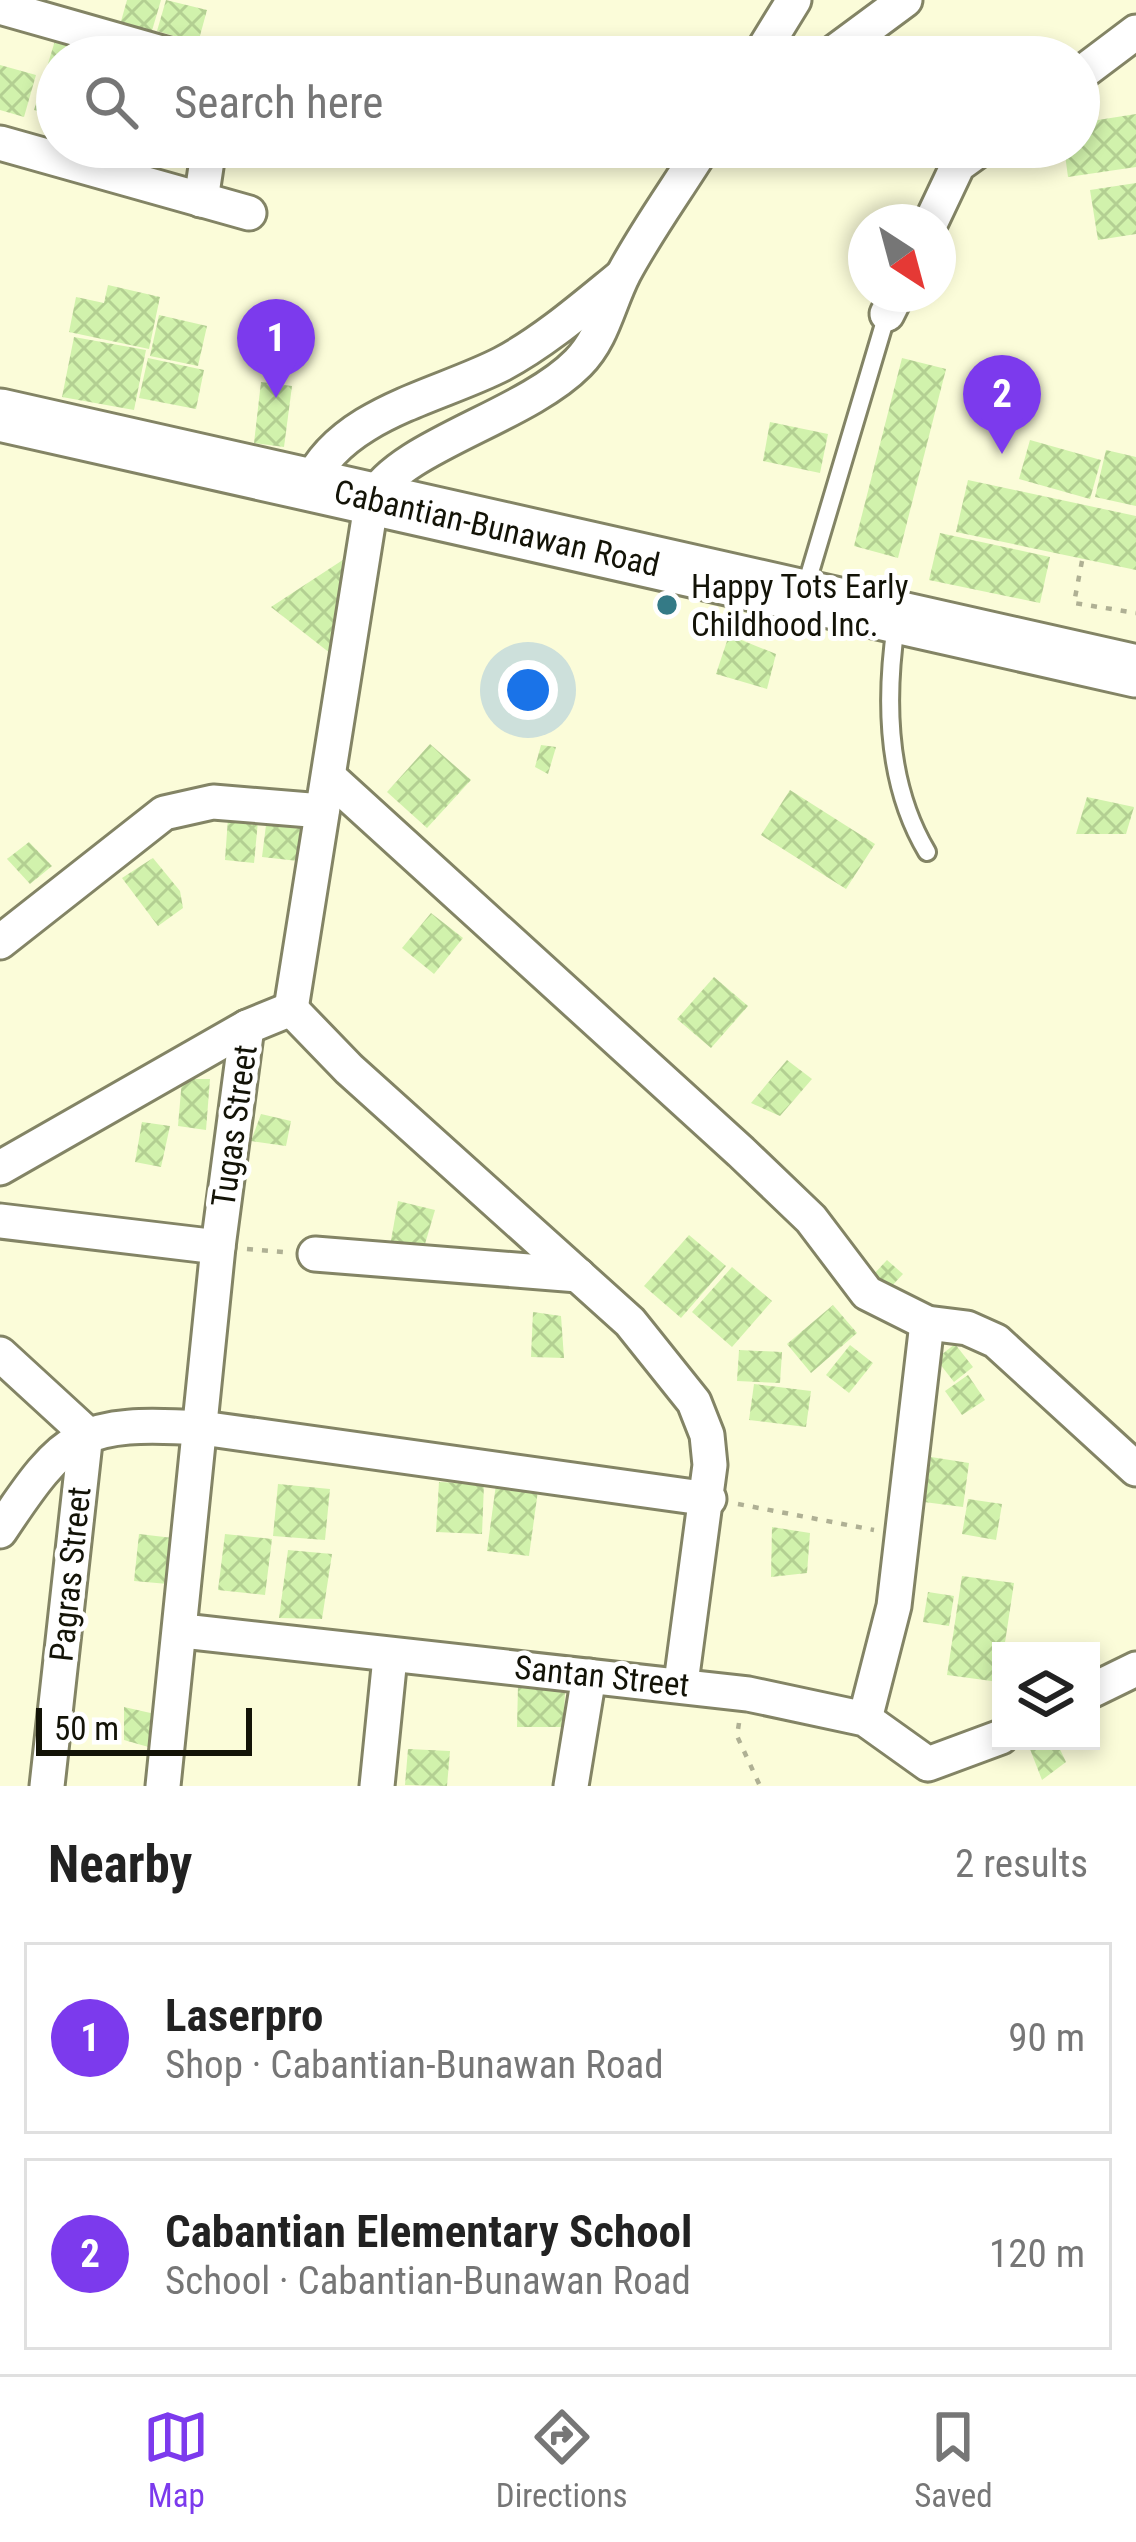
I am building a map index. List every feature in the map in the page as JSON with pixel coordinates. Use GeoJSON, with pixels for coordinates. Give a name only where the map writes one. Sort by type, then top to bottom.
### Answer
{"type":"FeatureCollection","features":[{"type":"Feature","properties":{"kind":"main road","name":"Cabantian-Bunawan Road"},"geometry":{"type":"LineString","coordinates":[[0,415],[897,621],[1136,671]]}},
{"type":"Feature","properties":{"kind":"street"},"geometry":{"type":"LineString","coordinates":[[772,36],[794,0]]}},
{"type":"Feature","properties":{"kind":"street"},"geometry":{"type":"LineString","coordinates":[[856,36],[905,0]]}},
{"type":"Feature","properties":{"kind":"street"},"geometry":{"type":"LineString","coordinates":[[0,7],[102,36]]}},
{"type":"Feature","properties":{"kind":"street"},"geometry":{"type":"LineString","coordinates":[[1100,59],[1136,32]]}},
{"type":"Feature","properties":{"kind":"street"},"geometry":{"type":"LineString","coordinates":[[0,143],[36,153]]}},
{"type":"Feature","properties":{"kind":"street"},"geometry":{"type":"LineString","coordinates":[[88,168],[249,213]]}},
{"type":"Feature","properties":{"kind":"street"},"geometry":{"type":"LineString","coordinates":[[201,200],[206,168]]}},
{"type":"Feature","properties":{"kind":"street"},"geometry":{"type":"LineString","coordinates":[[372,499],[394,470],[521,406],[580,362],[600,334],[623,275],[691,168]]}},
{"type":"Feature","properties":{"kind":"street"},"geometry":{"type":"LineString","coordinates":[[940,204],[957,168]]}},
{"type":"Feature","properties":{"kind":"street"},"geometry":{"type":"LineString","coordinates":[[309,485],[317,467],[345,440],[389,413],[506,362],[623,275]]}},
{"type":"Feature","properties":{"kind":"street"},"geometry":{"type":"LineString","coordinates":[[447,388],[464,436]]}},
{"type":"Feature","properties":{"kind":"street","name":"Tugas Street"},"geometry":{"type":"LineString","coordinates":[[163,1786],[183,1631],[218,1247],[247,1027],[291,1010],[372,499]]}},
{"type":"Feature","properties":{"kind":"street"},"geometry":{"type":"LineString","coordinates":[[329,777],[754,1164],[811,1219],[867,1293],[927,1323],[967,1328],[996,1341],[1136,1469]]}},
{"type":"Feature","properties":{"kind":"street"},"geometry":{"type":"LineString","coordinates":[[0,942],[164,813],[213,802],[322,811]]}},
{"type":"Feature","properties":{"kind":"street"},"geometry":{"type":"LineString","coordinates":[[291,1010],[349,1069],[630,1322],[694,1402],[707,1435],[709,1498],[681,1683]]}},
{"type":"Feature","properties":{"kind":"street"},"geometry":{"type":"LineString","coordinates":[[0,1168],[247,1027]]}},
{"type":"Feature","properties":{"kind":"street"},"geometry":{"type":"LineString","coordinates":[[0,1222],[218,1247]]}},
{"type":"Feature","properties":{"kind":"street"},"geometry":{"type":"LineString","coordinates":[[315,1254],[578,1275]]}},
{"type":"Feature","properties":{"kind":"street"},"geometry":{"type":"LineString","coordinates":[[865,1719],[894,1606],[927,1323]]}},
{"type":"Feature","properties":{"kind":"street"},"geometry":{"type":"LineString","coordinates":[[0,1354],[86,1433]]}},
{"type":"Feature","properties":{"kind":"street"},"geometry":{"type":"LineString","coordinates":[[0,1531],[36,1476],[86,1433],[118,1425],[202,1428],[709,1498]]}},
{"type":"Feature","properties":{"kind":"street","name":"Pagras Street"},"geometry":{"type":"LineString","coordinates":[[47,1786],[86,1433]]}},
{"type":"Feature","properties":{"kind":"street","name":"Santan Street"},"geometry":{"type":"LineString","coordinates":[[183,1631],[390,1658],[681,1683],[748,1694],[865,1719],[928,1764],[992,1740]]}},
{"type":"Feature","properties":{"kind":"street"},"geometry":{"type":"LineString","coordinates":[[377,1786],[390,1658]]}},
{"type":"Feature","properties":{"kind":"street"},"geometry":{"type":"LineString","coordinates":[[1100,1687],[1136,1669]]}},
{"type":"Feature","properties":{"kind":"street"},"geometry":{"type":"LineString","coordinates":[[571,1786],[589,1676]]}},
{"type":"Feature","properties":{"kind":"lane"},"geometry":{"type":"LineString","coordinates":[[802,599],[890,312]]}},
{"type":"Feature","properties":{"kind":"lane"},"geometry":{"type":"LineString","coordinates":[[897,621],[890,692],[896,761],[904,802],[927,852]]}},
{"type":"Feature","properties":{"kind":"path"},"geometry":{"type":"LineString","coordinates":[[1082,561],[1074,603],[1136,613]]}},
{"type":"Feature","properties":{"kind":"path"},"geometry":{"type":"LineString","coordinates":[[218,1247],[315,1254]]}},
{"type":"Feature","properties":{"kind":"path"},"geometry":{"type":"LineString","coordinates":[[709,1498],[901,1535]]}},
{"type":"Feature","properties":{"kind":"path"},"geometry":{"type":"LineString","coordinates":[[748,1694],[737,1736],[760,1786]]}},
{"type":"Feature","properties":{"kind":"building"},"geometry":{"type":"Polygon","coordinates":[[[127,0],[161,0],[151,34],[120,25],[127,0]]]}},
{"type":"Feature","properties":{"kind":"building"},"geometry":{"type":"Polygon","coordinates":[[[166,0],[207,10],[200,36],[157,31],[166,0]]]}},
{"type":"Feature","properties":{"kind":"building"},"geometry":{"type":"Polygon","coordinates":[[[0,65],[36,75],[24,117],[0,110],[0,65]]]}},
{"type":"Feature","properties":{"kind":"building"},"geometry":{"type":"Polygon","coordinates":[[[1136,114],[1136,167],[1068,177],[1067,168],[1100,168],[1100,120],[1136,114]]]}},
{"type":"Feature","properties":{"kind":"building"},"geometry":{"type":"Polygon","coordinates":[[[1136,183],[1136,234],[1098,240],[1090,190],[1136,183]]]}},
{"type":"Feature","properties":{"kind":"building"},"geometry":{"type":"Polygon","coordinates":[[[108,285],[160,297],[149,349],[69,332],[76,297],[104,303],[108,285]]]}},
{"type":"Feature","properties":{"kind":"building"},"geometry":{"type":"Polygon","coordinates":[[[159,315],[207,326],[198,366],[150,356],[159,315]]]}},
{"type":"Feature","properties":{"kind":"building"},"geometry":{"type":"Polygon","coordinates":[[[74,337],[146,350],[134,410],[62,397],[74,337]]]}},
{"type":"Feature","properties":{"kind":"building"},"geometry":{"type":"Polygon","coordinates":[[[148,358],[204,370],[196,409],[139,398],[148,358]]]}},
{"type":"Feature","properties":{"kind":"building"},"geometry":{"type":"Polygon","coordinates":[[[902,358],[946,369],[898,558],[854,546],[902,358]]]}},
{"type":"Feature","properties":{"kind":"building"},"geometry":{"type":"Polygon","coordinates":[[[261,382],[292,386],[284,447],[254,443],[261,382]]]}},
{"type":"Feature","properties":{"kind":"building"},"geometry":{"type":"Polygon","coordinates":[[[770,422],[828,434],[820,473],[763,461],[770,422]]]}},
{"type":"Feature","properties":{"kind":"building"},"geometry":{"type":"Polygon","coordinates":[[[1030,440],[1101,460],[1090,499],[1019,479],[1030,440]]]}},
{"type":"Feature","properties":{"kind":"building"},"geometry":{"type":"Polygon","coordinates":[[[1106,450],[1136,457],[1136,506],[1095,497],[1106,450]]]}},
{"type":"Feature","properties":{"kind":"building"},"geometry":{"type":"Polygon","coordinates":[[[968,480],[1136,516],[1136,570],[956,532],[968,480]]]}},
{"type":"Feature","properties":{"kind":"building"},"geometry":{"type":"Polygon","coordinates":[[[940,533],[1050,557],[1040,603],[929,580],[940,533]]]}},
{"type":"Feature","properties":{"kind":"building"},"geometry":{"type":"Polygon","coordinates":[[[358,550],[335,657],[271,607],[358,550]]]}},
{"type":"Feature","properties":{"kind":"building"},"geometry":{"type":"Polygon","coordinates":[[[729,635],[776,654],[767,689],[716,674],[729,635]]]}},
{"type":"Feature","properties":{"kind":"building"},"geometry":{"type":"Polygon","coordinates":[[[430,744],[471,780],[427,828],[387,792],[430,744]]]}},
{"type":"Feature","properties":{"kind":"building"},"geometry":{"type":"Polygon","coordinates":[[[541,745],[556,747],[548,774],[535,767],[541,745]]]}},
{"type":"Feature","properties":{"kind":"building"},"geometry":{"type":"Polygon","coordinates":[[[790,790],[875,844],[846,889],[761,835],[790,790]]]}},
{"type":"Feature","properties":{"kind":"building"},"geometry":{"type":"Polygon","coordinates":[[[1087,797],[1134,807],[1126,834],[1076,834],[1087,797]]]}},
{"type":"Feature","properties":{"kind":"building"},"geometry":{"type":"Polygon","coordinates":[[[267,817],[303,821],[298,861],[262,857],[267,817]]]}},
{"type":"Feature","properties":{"kind":"building"},"geometry":{"type":"Polygon","coordinates":[[[228,818],[258,821],[254,863],[225,860],[228,818]]]}},
{"type":"Feature","properties":{"kind":"building"},"geometry":{"type":"Polygon","coordinates":[[[29,842],[52,866],[30,884],[7,859],[29,842]]]}},
{"type":"Feature","properties":{"kind":"building"},"geometry":{"type":"Polygon","coordinates":[[[153,858],[180,891],[183,908],[158,926],[122,878],[153,858]]]}},
{"type":"Feature","properties":{"kind":"building"},"geometry":{"type":"Polygon","coordinates":[[[431,913],[463,938],[434,974],[402,948],[431,913]]]}},
{"type":"Feature","properties":{"kind":"building"},"geometry":{"type":"Polygon","coordinates":[[[714,977],[748,1006],[711,1048],[677,1019],[714,977]]]}},
{"type":"Feature","properties":{"kind":"building"},"geometry":{"type":"Polygon","coordinates":[[[787,1060],[812,1079],[780,1116],[751,1103],[787,1060]]]}},
{"type":"Feature","properties":{"kind":"building"},"geometry":{"type":"Polygon","coordinates":[[[182,1079],[210,1079],[206,1130],[178,1126],[182,1079]]]}},
{"type":"Feature","properties":{"kind":"building"},"geometry":{"type":"Polygon","coordinates":[[[261,1114],[291,1121],[286,1146],[251,1141],[261,1114]]]}},
{"type":"Feature","properties":{"kind":"building"},"geometry":{"type":"Polygon","coordinates":[[[142,1122],[170,1126],[161,1167],[135,1162],[142,1122]]]}},
{"type":"Feature","properties":{"kind":"building"},"geometry":{"type":"Polygon","coordinates":[[[398,1201],[435,1210],[425,1244],[390,1246],[398,1201]]]}},
{"type":"Feature","properties":{"kind":"building"},"geometry":{"type":"Polygon","coordinates":[[[689,1235],[726,1266],[681,1318],[644,1286],[689,1235]]]}},
{"type":"Feature","properties":{"kind":"building"},"geometry":{"type":"Polygon","coordinates":[[[887,1260],[903,1274],[889,1289],[873,1275],[887,1260]]]}},
{"type":"Feature","properties":{"kind":"building"},"geometry":{"type":"Polygon","coordinates":[[[732,1267],[772,1301],[732,1347],[692,1312],[732,1267]]]}},
{"type":"Feature","properties":{"kind":"building"},"geometry":{"type":"Polygon","coordinates":[[[833,1305],[857,1333],[811,1373],[787,1344],[833,1305]]]}},
{"type":"Feature","properties":{"kind":"building"},"geometry":{"type":"Polygon","coordinates":[[[533,1312],[561,1316],[564,1358],[531,1357],[533,1312]]]}},
{"type":"Feature","properties":{"kind":"building"},"geometry":{"type":"Polygon","coordinates":[[[955,1344],[973,1367],[954,1382],[936,1359],[955,1344]]]}},
{"type":"Feature","properties":{"kind":"building"},"geometry":{"type":"Polygon","coordinates":[[[850,1345],[873,1363],[849,1393],[826,1375],[850,1345]]]}},
{"type":"Feature","properties":{"kind":"building"},"geometry":{"type":"Polygon","coordinates":[[[739,1350],[782,1352],[780,1383],[737,1381],[739,1350]]]}},
{"type":"Feature","properties":{"kind":"building"},"geometry":{"type":"Polygon","coordinates":[[[968,1375],[985,1400],[962,1415],[945,1391],[968,1375]]]}},
{"type":"Feature","properties":{"kind":"building"},"geometry":{"type":"Polygon","coordinates":[[[754,1384],[811,1391],[806,1427],[749,1420],[754,1384]]]}},
{"type":"Feature","properties":{"kind":"building"},"geometry":{"type":"Polygon","coordinates":[[[931,1457],[969,1463],[963,1507],[924,1502],[931,1457]]]}},
{"type":"Feature","properties":{"kind":"building"},"geometry":{"type":"Polygon","coordinates":[[[497,1477],[539,1483],[529,1556],[487,1551],[497,1477]]]}},
{"type":"Feature","properties":{"kind":"building"},"geometry":{"type":"Polygon","coordinates":[[[439,1482],[484,1484],[482,1534],[436,1532],[439,1482]]]}},
{"type":"Feature","properties":{"kind":"building"},"geometry":{"type":"Polygon","coordinates":[[[278,1484],[330,1489],[325,1540],[273,1536],[278,1484]]]}},
{"type":"Feature","properties":{"kind":"building"},"geometry":{"type":"Polygon","coordinates":[[[968,1499],[1002,1504],[996,1540],[962,1534],[968,1499]]]}},
{"type":"Feature","properties":{"kind":"building"},"geometry":{"type":"Polygon","coordinates":[[[772,1527],[810,1533],[807,1573],[771,1577],[772,1527]]]}},
{"type":"Feature","properties":{"kind":"building"},"geometry":{"type":"Polygon","coordinates":[[[139,1534],[173,1538],[168,1584],[134,1581],[139,1534]]]}},
{"type":"Feature","properties":{"kind":"building"},"geometry":{"type":"Polygon","coordinates":[[[225,1534],[272,1539],[265,1595],[218,1590],[225,1534]]]}},
{"type":"Feature","properties":{"kind":"building"},"geometry":{"type":"Polygon","coordinates":[[[288,1550],[332,1554],[322,1619],[279,1618],[288,1550]]]}},
{"type":"Feature","properties":{"kind":"building"},"geometry":{"type":"Polygon","coordinates":[[[962,1576],[1014,1583],[1005,1642],[992,1642],[992,1681],[947,1675],[962,1576]]]}},
{"type":"Feature","properties":{"kind":"building"},"geometry":{"type":"Polygon","coordinates":[[[928,1592],[954,1596],[949,1626],[923,1622],[928,1592]]]}},
{"type":"Feature","properties":{"kind":"building"},"geometry":{"type":"Polygon","coordinates":[[[518,1686],[565,1686],[564,1727],[517,1727],[518,1686]]]}},
{"type":"Feature","properties":{"kind":"building"},"geometry":{"type":"Polygon","coordinates":[[[124,1707],[155,1714],[152,1748],[124,1740],[124,1707]]]}},
{"type":"Feature","properties":{"kind":"building"},"geometry":{"type":"Polygon","coordinates":[[[408,1749],[450,1751],[447,1786],[405,1785],[408,1749]]]}},
{"type":"Feature","properties":{"kind":"building"},"geometry":{"type":"Polygon","coordinates":[[[1030,1750],[1060,1750],[1066,1762],[1042,1780],[1030,1750]]]}},
{"type":"Feature","properties":{"kind":"place","name":"Laserpro"},"geometry":{"type":"Point","coordinates":[276,398]}},
{"type":"Feature","properties":{"kind":"place","name":"Cabantian Elementary School"},"geometry":{"type":"Point","coordinates":[1002,454]}},
{"type":"Feature","properties":{"kind":"place","name":"Happy Tots Early Childhood Inc."},"geometry":{"type":"Point","coordinates":[667,605]}}]}
